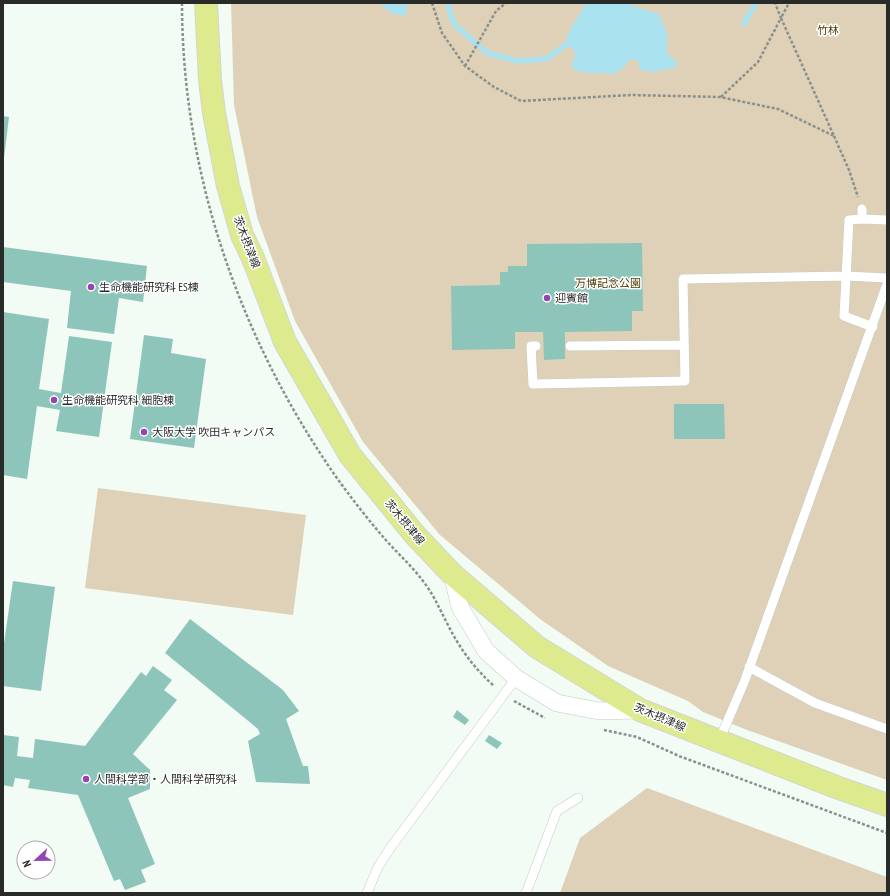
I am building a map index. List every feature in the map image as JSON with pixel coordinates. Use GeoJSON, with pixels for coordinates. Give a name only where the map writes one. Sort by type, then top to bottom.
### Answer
{"type":"FeatureCollection","features":[{"type":"Feature","properties":{"kind":"main road","name":"茨木摂津線"},"geometry":{"type":"LineString","coordinates":[[206,3],[212,100],[228,186],[242,235],[253,258],[285,342],[350,455],[415,535],[452,574],[537,647],[640,710],[887,805]]}},
{"type":"Feature","properties":{"kind":"street"},"geometry":{"type":"LineString","coordinates":[[452,574],[460,608],[486,651],[516,678],[557,703],[599,711],[640,710]]}},
{"type":"Feature","properties":{"kind":"lane"},"geometry":{"type":"LineString","coordinates":[[862,209],[862,218]]}},
{"type":"Feature","properties":{"kind":"lane"},"geometry":{"type":"LineString","coordinates":[[872,327],[844,316],[849,220],[862,218],[887,220]]}},
{"type":"Feature","properties":{"kind":"lane"},"geometry":{"type":"LineString","coordinates":[[536,346],[531,346],[533,384],[685,381],[683,279],[846,276],[887,278]]}},
{"type":"Feature","properties":{"kind":"lane"},"geometry":{"type":"LineString","coordinates":[[719,741],[749,667],[887,284]]}},
{"type":"Feature","properties":{"kind":"lane"},"geometry":{"type":"LineString","coordinates":[[570,346],[684,345]]}},
{"type":"Feature","properties":{"kind":"lane"},"geometry":{"type":"LineString","coordinates":[[749,667],[814,703],[887,729]]}},
{"type":"Feature","properties":{"kind":"lane"},"geometry":{"type":"LineString","coordinates":[[367,893],[378,867],[391,847],[516,678]]}},
{"type":"Feature","properties":{"kind":"lane"},"geometry":{"type":"LineString","coordinates":[[526,893],[557,811],[578,798]]}},
{"type":"Feature","properties":{"kind":"path"},"geometry":{"type":"LineString","coordinates":[[182,3],[186,84],[191,126],[203,184],[214,225],[231,273],[263,353],[296,413],[333,472],[385,539],[430,590],[447,623],[472,664],[504,694],[532,712],[548,719]]}},
{"type":"Feature","properties":{"kind":"path"},"geometry":{"type":"LineString","coordinates":[[432,3],[442,34],[465,66],[494,87],[521,101],[631,95],[720,97],[778,109],[834,136]]}},
{"type":"Feature","properties":{"kind":"path"},"geometry":{"type":"LineString","coordinates":[[465,66],[496,11],[506,3]]}},
{"type":"Feature","properties":{"kind":"path"},"geometry":{"type":"LineString","coordinates":[[775,3],[849,170],[862,209]]}},
{"type":"Feature","properties":{"kind":"path"},"geometry":{"type":"LineString","coordinates":[[720,97],[758,62],[789,3]]}},
{"type":"Feature","properties":{"kind":"path"},"geometry":{"type":"LineString","coordinates":[[597,729],[637,737],[679,756],[887,833]]}},
{"type":"Feature","properties":{"kind":"green space","name":"万博記念公園"},"geometry":{"type":"Polygon","coordinates":[[[231,3],[887,3],[887,780],[747,730],[703,712],[688,701],[608,666],[540,619],[440,535],[363,442],[295,321],[257,217],[234,105],[231,3]]]}},
{"type":"Feature","properties":{"kind":"green space"},"geometry":{"type":"Polygon","coordinates":[[[98,488],[306,515],[293,615],[85,588],[98,488]]]}},
{"type":"Feature","properties":{"kind":"green space"},"geometry":{"type":"Polygon","coordinates":[[[647,788],[887,877],[887,893],[560,893],[580,838],[647,788]]]}},
{"type":"Feature","properties":{"kind":"water"},"geometry":{"type":"Polygon","coordinates":[[[379,3],[407,3],[406,16],[391,13],[379,3]]]}},
{"type":"Feature","properties":{"kind":"water"},"geometry":{"type":"Polygon","coordinates":[[[586,3],[625,3],[659,14],[667,34],[667,53],[678,63],[675,68],[652,72],[641,70],[638,61],[631,59],[615,74],[579,72],[571,67],[575,56],[573,48],[563,47],[570,30],[586,3]]]}},
{"type":"Feature","properties":{"kind":"building"},"geometry":{"type":"Polygon","coordinates":[[[3,116],[9,117],[4,158],[3,158],[3,116]]]}},
{"type":"Feature","properties":{"kind":"building","name":"迎賓館"},"geometry":{"type":"Polygon","coordinates":[[[642,243],[643,311],[632,311],[632,331],[565,332],[565,359],[544,360],[543,332],[515,332],[515,349],[452,350],[451,286],[500,285],[500,272],[508,272],[508,266],[527,266],[527,244],[642,243]]]}},
{"type":"Feature","properties":{"kind":"building","name":"生命機能研究科 ES棟"},"geometry":{"type":"Polygon","coordinates":[[[3,247],[147,266],[143,302],[119,298],[114,334],[67,328],[71,291],[3,282],[3,247]]]}},
{"type":"Feature","properties":{"kind":"building","name":"生命機能研究科 細胞棟"},"geometry":{"type":"Polygon","coordinates":[[[3,312],[49,319],[39,389],[61,393],[69,336],[112,342],[99,437],[56,431],[60,410],[37,406],[27,479],[3,475],[3,312]]]}},
{"type":"Feature","properties":{"kind":"building"},"geometry":{"type":"Polygon","coordinates":[[[144,335],[173,339],[171,353],[206,359],[194,448],[130,439],[144,335]]]}},
{"type":"Feature","properties":{"kind":"building"},"geometry":{"type":"Polygon","coordinates":[[[674,404],[724,404],[725,439],[674,439],[674,404]]]}},
{"type":"Feature","properties":{"kind":"building"},"geometry":{"type":"Polygon","coordinates":[[[13,581],[55,587],[41,691],[3,686],[3,650],[13,581]]]}},
{"type":"Feature","properties":{"kind":"building","name":"人間科学部・人間科学研究科"},"geometry":{"type":"Polygon","coordinates":[[[190,619],[283,690],[299,711],[286,719],[303,766],[308,766],[310,784],[256,782],[248,741],[260,734],[258,729],[165,653],[190,619]]]}},
{"type":"Feature","properties":{"kind":"building","name":"人間科学部・人間科学研究科"},"geometry":{"type":"Polygon","coordinates":[[[153,666],[172,680],[164,690],[177,700],[133,754],[150,770],[150,789],[128,798],[155,864],[141,870],[146,882],[125,890],[120,879],[114,881],[78,795],[28,788],[30,780],[15,778],[13,787],[3,785],[3,735],[19,737],[17,756],[33,758],[35,739],[85,746],[141,672],[146,676],[153,666]]]}},
{"type":"Feature","properties":{"kind":"building"},"geometry":{"type":"Polygon","coordinates":[[[457,710],[469,720],[465,725],[453,717],[457,710]]]}},
{"type":"Feature","properties":{"kind":"building"},"geometry":{"type":"Polygon","coordinates":[[[489,735],[502,743],[497,749],[485,741],[489,735]]]}},
{"type":"Feature","properties":{"kind":"waterway"},"geometry":{"type":"LineString","coordinates":[[449,3],[449,10],[454,24],[487,53],[518,61],[546,59],[563,47]]}},
{"type":"Feature","properties":{"kind":"waterway"},"geometry":{"type":"LineString","coordinates":[[744,23],[756,3]]}},
{"type":"Feature","properties":{"kind":"place","name":"生命機能研究科 ES棟"},"geometry":{"type":"Point","coordinates":[91,287]}},
{"type":"Feature","properties":{"kind":"place","name":"迎賓館"},"geometry":{"type":"Point","coordinates":[547,298]}},
{"type":"Feature","properties":{"kind":"place","name":"生命機能研究科 細胞棟"},"geometry":{"type":"Point","coordinates":[54,400]}},
{"type":"Feature","properties":{"kind":"place","name":"大阪大学 吹田キャンパス"},"geometry":{"type":"Point","coordinates":[144,432]}},
{"type":"Feature","properties":{"kind":"place","name":"人間科学部・人間科学研究科"},"geometry":{"type":"Point","coordinates":[86,779]}},
{"type":"Feature","properties":{"kind":"park label","name":"竹林"},"geometry":{"type":"Point","coordinates":[828,30]}}]}
